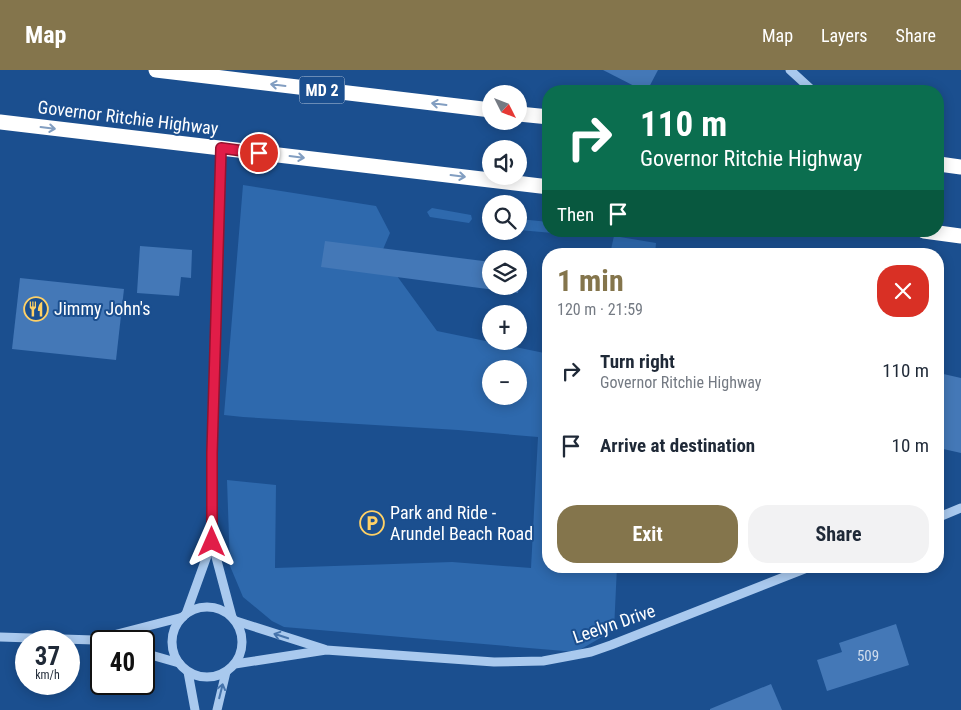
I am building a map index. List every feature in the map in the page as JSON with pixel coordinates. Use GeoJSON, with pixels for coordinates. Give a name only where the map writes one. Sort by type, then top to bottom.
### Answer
{"type":"FeatureCollection","features":[{"type":"Feature","properties":{"kind":"highway","name":"MD 2"},"geometry":{"type":"LineString","coordinates":[[156,70],[482,109]]}},
{"type":"Feature","properties":{"kind":"highway"},"geometry":{"type":"LineString","coordinates":[[528,115],[542,116]]}},
{"type":"Feature","properties":{"kind":"highway","name":"Governor Ritchie Highway"},"geometry":{"type":"LineString","coordinates":[[0,122],[542,186]]}},
{"type":"Feature","properties":{"kind":"highway"},"geometry":{"type":"LineString","coordinates":[[944,165],[961,167]]}},
{"type":"Feature","properties":{"kind":"highway"},"geometry":{"type":"LineString","coordinates":[[944,234],[961,236]]}},
{"type":"Feature","properties":{"kind":"street"},"geometry":{"type":"LineString","coordinates":[[790,70],[806,85]]}},
{"type":"Feature","properties":{"kind":"street"},"geometry":{"type":"LineString","coordinates":[[212,542],[184,615],[176,625],[172,645],[179,663],[188,672],[207,678],[226,672],[235,664],[241,654],[242,643],[241,632],[234,619],[212,542],[212,453],[221,148]]}},
{"type":"Feature","properties":{"kind":"street"},"geometry":{"type":"LineString","coordinates":[[944,514],[961,508]]}},
{"type":"Feature","properties":{"kind":"street","name":"Leelyn Drive"},"geometry":{"type":"LineString","coordinates":[[235,664],[326,650],[494,662],[543,661],[591,652],[611,645],[794,573]]}},
{"type":"Feature","properties":{"kind":"street"},"geometry":{"type":"LineString","coordinates":[[134,630],[205,607],[224,611],[234,619]]}},
{"type":"Feature","properties":{"kind":"street","name":"Leelyn Drive"},"geometry":{"type":"LineString","coordinates":[[234,619],[326,650]]}},
{"type":"Feature","properties":{"kind":"street"},"geometry":{"type":"LineString","coordinates":[[0,637],[90,641]]}},
{"type":"Feature","properties":{"kind":"street"},"geometry":{"type":"LineString","coordinates":[[155,656],[179,663]]}},
{"type":"Feature","properties":{"kind":"street"},"geometry":{"type":"LineString","coordinates":[[188,672],[195,710]]}},
{"type":"Feature","properties":{"kind":"street"},"geometry":{"type":"LineString","coordinates":[[217,710],[226,672]]}},
{"type":"Feature","properties":{"kind":"shaded area"},"geometry":{"type":"Polygon","coordinates":[[[243,185],[376,206],[390,233],[381,254],[437,331],[482,340],[482,350],[527,349],[542,353],[542,573],[617,573],[614,630],[576,652],[284,627],[272,621],[243,597],[230,566],[227,480],[276,485],[275,568],[452,562],[531,568],[538,437],[224,415],[243,185]]]}},
{"type":"Feature","properties":{"kind":"shaded area"},"geometry":{"type":"Polygon","coordinates":[[[432,208],[471,215],[472,219],[469,223],[430,217],[427,212],[432,208]]]}},
{"type":"Feature","properties":{"kind":"shaded area"},"geometry":{"type":"Polygon","coordinates":[[[527,220],[542,221],[542,232],[527,231],[527,220]]]}},
{"type":"Feature","properties":{"kind":"shaded area"},"geometry":{"type":"Polygon","coordinates":[[[614,237],[656,243],[656,248],[611,248],[614,237]]]}},
{"type":"Feature","properties":{"kind":"building"},"geometry":{"type":"Polygon","coordinates":[[[603,70],[658,70],[650,85],[632,85],[603,70]]]}},
{"type":"Feature","properties":{"kind":"building"},"geometry":{"type":"Polygon","coordinates":[[[325,241],[482,261],[482,288],[321,267],[325,241]]]}},
{"type":"Feature","properties":{"kind":"building"},"geometry":{"type":"Polygon","coordinates":[[[140,246],[192,250],[191,278],[181,277],[179,296],[137,293],[140,246]]]}},
{"type":"Feature","properties":{"kind":"building"},"geometry":{"type":"Polygon","coordinates":[[[20,278],[124,289],[116,360],[12,349],[20,278]]]}},
{"type":"Feature","properties":{"kind":"building"},"geometry":{"type":"Polygon","coordinates":[[[944,374],[961,378],[961,453],[944,449],[944,374]]]}},
{"type":"Feature","properties":{"kind":"building"},"geometry":{"type":"Polygon","coordinates":[[[896,624],[909,665],[827,691],[817,660],[842,652],[839,643],[896,624]]]}},
{"type":"Feature","properties":{"kind":"building"},"geometry":{"type":"Polygon","coordinates":[[[771,684],[782,710],[710,710],[710,709],[771,684]]]}},
{"type":"Feature","properties":{"kind":"place","name":"Jimmy John's"},"geometry":{"type":"Point","coordinates":[36,309]}},
{"type":"Feature","properties":{"kind":"place","name":"Park and Ride - Arundel Beach Road"},"geometry":{"type":"Point","coordinates":[372,523]}},
{"type":"Feature","properties":{"kind":"route"},"geometry":{"type":"LineString","coordinates":[[212,542],[212,453],[221,148],[259,153]]}}]}
